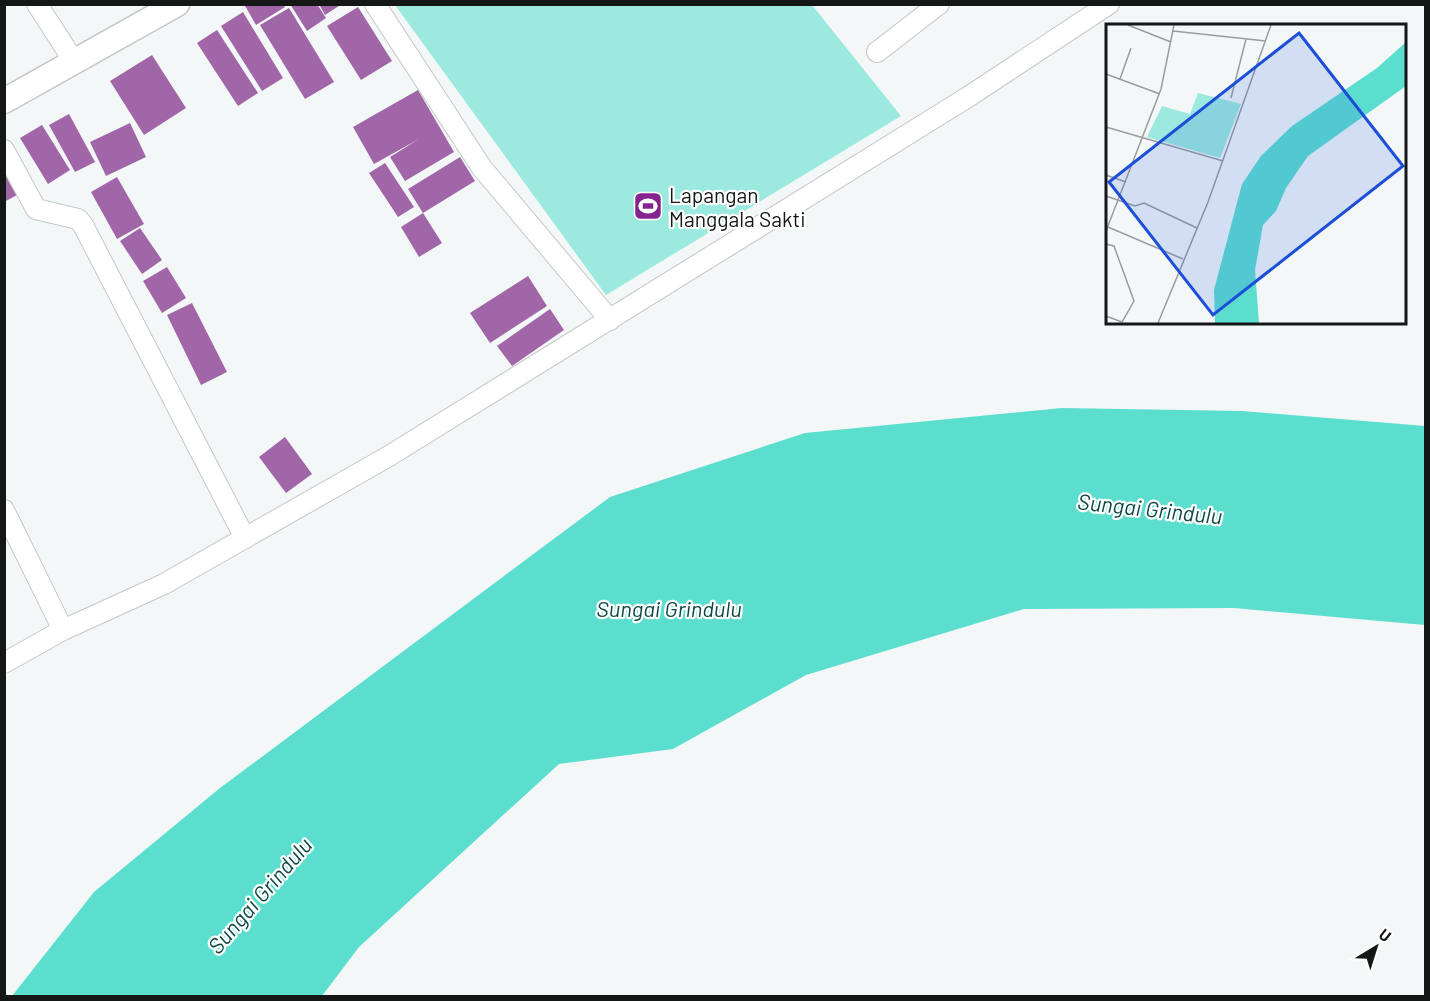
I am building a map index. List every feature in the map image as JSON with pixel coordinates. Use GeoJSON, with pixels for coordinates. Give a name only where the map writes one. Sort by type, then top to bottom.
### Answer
{"type":"FeatureCollection","features":[{"type":"Feature","properties":{"kind":"street"},"geometry":{"type":"LineString","coordinates":[[37,4],[75,63]]}},
{"type":"Feature","properties":{"kind":"street"},"geometry":{"type":"LineString","coordinates":[[4,101],[177,4]]}},
{"type":"Feature","properties":{"kind":"street"},"geometry":{"type":"LineString","coordinates":[[375,4],[482,168],[610,320]]}},
{"type":"Feature","properties":{"kind":"street"},"geometry":{"type":"LineString","coordinates":[[877,52],[939,4]]}},
{"type":"Feature","properties":{"kind":"street"},"geometry":{"type":"LineString","coordinates":[[4,663],[63,630],[164,584],[389,456],[968,97],[1109,4]]}},
{"type":"Feature","properties":{"kind":"street"},"geometry":{"type":"LineString","coordinates":[[4,150],[36,209],[78,219],[83,225],[245,538]]}},
{"type":"Feature","properties":{"kind":"street"},"geometry":{"type":"LineString","coordinates":[[4,510],[63,630]]}},
{"type":"Feature","properties":{"kind":"shaded area","name":"Lapangan Manggala Sakti"},"geometry":{"type":"Polygon","coordinates":[[[395,5],[812,5],[901,116],[606,295],[395,5]]]}},
{"type":"Feature","properties":{"kind":"water","name":"Sungai Grindulu"},"geometry":{"type":"Polygon","coordinates":[[[1062,408],[1242,411],[1425,426],[1425,625],[1234,608],[1024,609],[806,675],[673,749],[559,764],[359,947],[322,996],[12,996],[94,892],[220,788],[610,497],[805,433],[1062,408]]]}},
{"type":"Feature","properties":{"kind":"building"},"geometry":{"type":"Polygon","coordinates":[[[244,4],[283,4],[285,7],[256,25],[244,4]]]}},
{"type":"Feature","properties":{"kind":"building"},"geometry":{"type":"Polygon","coordinates":[[[290,4],[317,4],[326,18],[307,31],[290,4]]]}},
{"type":"Feature","properties":{"kind":"building"},"geometry":{"type":"Polygon","coordinates":[[[319,4],[342,4],[325,15],[319,4]]]}},
{"type":"Feature","properties":{"kind":"building"},"geometry":{"type":"Polygon","coordinates":[[[358,7],[392,61],[361,80],[327,26],[358,7]]]}},
{"type":"Feature","properties":{"kind":"building"},"geometry":{"type":"Polygon","coordinates":[[[289,8],[334,82],[305,99],[260,25],[289,8]]]}},
{"type":"Feature","properties":{"kind":"building"},"geometry":{"type":"Polygon","coordinates":[[[243,12],[283,78],[262,91],[221,26],[243,12]]]}},
{"type":"Feature","properties":{"kind":"building"},"geometry":{"type":"Polygon","coordinates":[[[217,30],[258,93],[238,106],[197,43],[217,30]]]}},
{"type":"Feature","properties":{"kind":"building"},"geometry":{"type":"Polygon","coordinates":[[[152,55],[186,108],[144,135],[110,81],[152,55]]]}},
{"type":"Feature","properties":{"kind":"building"},"geometry":{"type":"Polygon","coordinates":[[[418,90],[454,152],[405,181],[390,157],[419,139],[374,164],[353,127],[418,90]]]}},
{"type":"Feature","properties":{"kind":"building"},"geometry":{"type":"Polygon","coordinates":[[[69,114],[95,162],[75,172],[49,125],[69,114]]]}},
{"type":"Feature","properties":{"kind":"building"},"geometry":{"type":"Polygon","coordinates":[[[130,123],[146,157],[106,176],[90,142],[130,123]]]}},
{"type":"Feature","properties":{"kind":"building"},"geometry":{"type":"Polygon","coordinates":[[[42,125],[70,170],[48,184],[20,138],[42,125]]]}},
{"type":"Feature","properties":{"kind":"building"},"geometry":{"type":"Polygon","coordinates":[[[460,157],[475,181],[423,213],[408,189],[460,157]]]}},
{"type":"Feature","properties":{"kind":"building"},"geometry":{"type":"Polygon","coordinates":[[[385,163],[414,207],[398,217],[369,173],[385,163]]]}},
{"type":"Feature","properties":{"kind":"building"},"geometry":{"type":"Polygon","coordinates":[[[4,168],[19,194],[4,202],[4,168]]]}},
{"type":"Feature","properties":{"kind":"building"},"geometry":{"type":"Polygon","coordinates":[[[117,177],[144,224],[117,239],[91,192],[117,177]]]}},
{"type":"Feature","properties":{"kind":"building"},"geometry":{"type":"Polygon","coordinates":[[[423,213],[442,243],[419,257],[401,227],[423,213]]]}},
{"type":"Feature","properties":{"kind":"building"},"geometry":{"type":"Polygon","coordinates":[[[140,228],[162,260],[142,274],[120,241],[140,228]]]}},
{"type":"Feature","properties":{"kind":"building"},"geometry":{"type":"Polygon","coordinates":[[[167,267],[186,298],[162,313],[143,281],[167,267]]]}},
{"type":"Feature","properties":{"kind":"building"},"geometry":{"type":"Polygon","coordinates":[[[528,276],[547,306],[490,343],[470,313],[528,276]]]}},
{"type":"Feature","properties":{"kind":"building"},"geometry":{"type":"Polygon","coordinates":[[[192,303],[227,372],[201,385],[167,315],[192,303]]]}},
{"type":"Feature","properties":{"kind":"building"},"geometry":{"type":"Polygon","coordinates":[[[550,309],[564,330],[512,366],[497,346],[550,309]]]}},
{"type":"Feature","properties":{"kind":"building"},"geometry":{"type":"Polygon","coordinates":[[[285,437],[312,474],[286,493],[259,457],[285,437]]]}},
{"type":"Feature","properties":{"kind":"place","name":"Lapangan Manggala Sakti"},"geometry":{"type":"Point","coordinates":[648,206]}}]}
